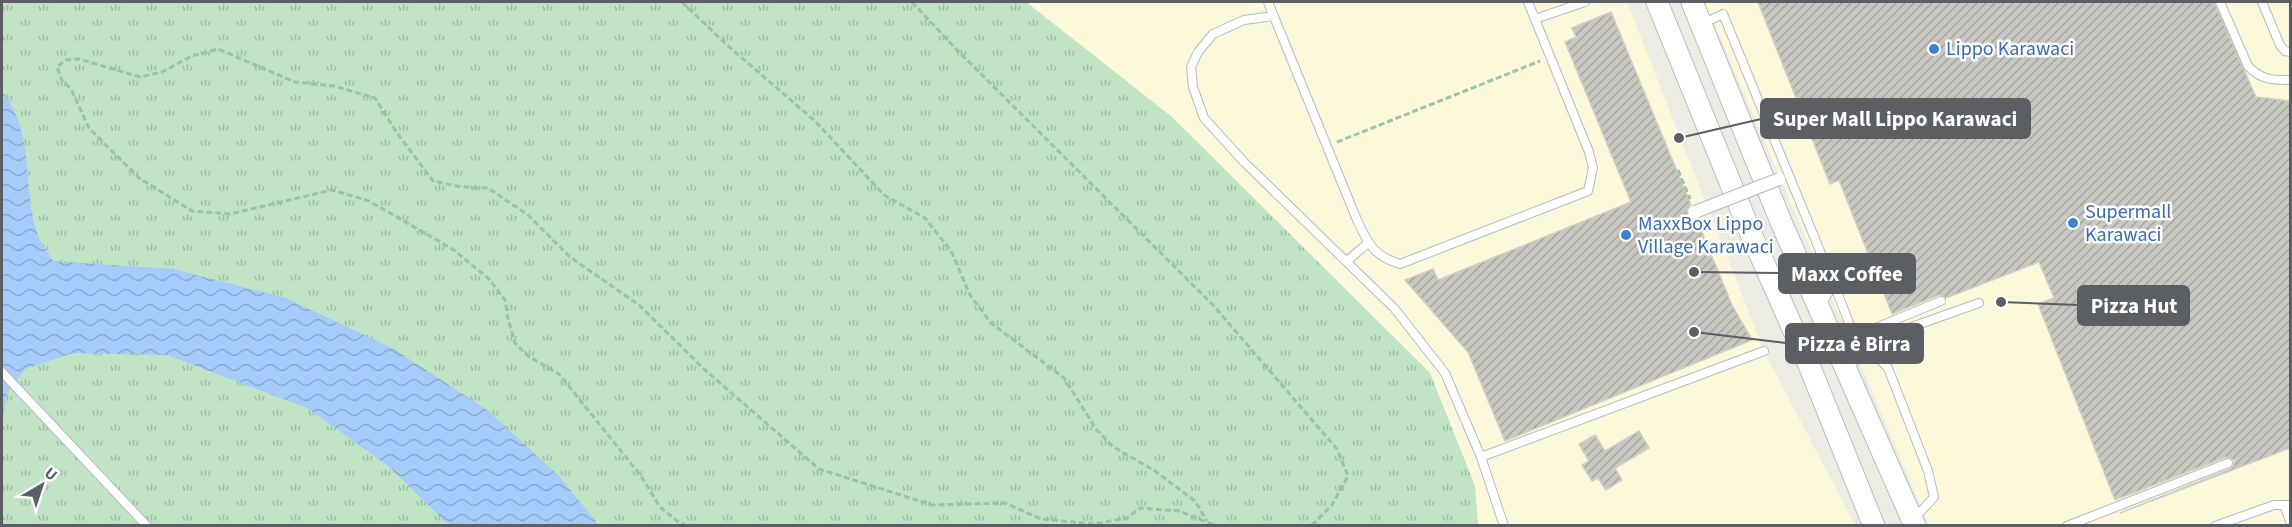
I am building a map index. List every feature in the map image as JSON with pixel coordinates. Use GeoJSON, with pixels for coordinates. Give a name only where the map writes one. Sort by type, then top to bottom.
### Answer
{"type":"FeatureCollection","features":[{"type":"Feature","properties":{"kind":"street"},"geometry":{"type":"LineString","coordinates":[[1657,2],[1874,525]]}},
{"type":"Feature","properties":{"kind":"street"},"geometry":{"type":"LineString","coordinates":[[1692,2],[1781,222],[1819,307],[1848,355],[1914,523]]}},
{"type":"Feature","properties":{"kind":"street"},"geometry":{"type":"LineString","coordinates":[[1695,212],[1779,179]]}},
{"type":"Feature","properties":{"kind":"street"},"geometry":{"type":"LineString","coordinates":[[1773,285],[1781,222]]}},
{"type":"Feature","properties":{"kind":"lane"},"geometry":{"type":"LineString","coordinates":[[1268,2],[1368,243],[1383,258],[1400,264],[1588,191],[1593,168],[1528,2]]}},
{"type":"Feature","properties":{"kind":"lane"},"geometry":{"type":"LineString","coordinates":[[1535,19],[1585,2]]}},
{"type":"Feature","properties":{"kind":"lane"},"geometry":{"type":"LineString","coordinates":[[1698,2],[1706,22],[1724,14],[1831,278],[1848,355]]}},
{"type":"Feature","properties":{"kind":"lane"},"geometry":{"type":"LineString","coordinates":[[2220,2],[2248,66],[2266,80],[2290,80]]}},
{"type":"Feature","properties":{"kind":"lane"},"geometry":{"type":"LineString","coordinates":[[2262,2],[2280,45],[2285,51],[2290,52]]}},
{"type":"Feature","properties":{"kind":"lane"},"geometry":{"type":"LineString","coordinates":[[1274,16],[1244,20],[1213,34],[1198,51],[1191,67],[1193,87],[1204,118],[1244,162],[1400,315],[1445,373],[1481,457],[1504,525]]}},
{"type":"Feature","properties":{"kind":"lane"},"geometry":{"type":"LineString","coordinates":[[1347,261],[1368,243]]}},
{"type":"Feature","properties":{"kind":"lane"},"geometry":{"type":"LineString","coordinates":[[1819,307],[1830,290],[1831,278]]}},
{"type":"Feature","properties":{"kind":"lane"},"geometry":{"type":"LineString","coordinates":[[1848,355],[1868,331],[1941,301]]}},
{"type":"Feature","properties":{"kind":"lane"},"geometry":{"type":"LineString","coordinates":[[1848,355],[1978,303]]}},
{"type":"Feature","properties":{"kind":"lane"},"geometry":{"type":"LineString","coordinates":[[1481,457],[1764,351]]}},
{"type":"Feature","properties":{"kind":"lane"},"geometry":{"type":"LineString","coordinates":[[1848,355],[1878,358],[1888,368],[1928,471],[1934,498],[1914,523]]}},
{"type":"Feature","properties":{"kind":"lane"},"geometry":{"type":"LineString","coordinates":[[2,372],[147,525]]}},
{"type":"Feature","properties":{"kind":"lane"},"geometry":{"type":"LineString","coordinates":[[2067,525],[2228,463]]}},
{"type":"Feature","properties":{"kind":"lane"},"geometry":{"type":"LineString","coordinates":[[2215,525],[2274,505],[2287,505],[2290,521]]}},
{"type":"Feature","properties":{"kind":"path"},"geometry":{"type":"LineString","coordinates":[[682,2],[727,45],[815,121],[885,195],[925,218],[951,251],[970,295],[991,322],[1064,378],[1096,429],[1112,446],[1155,471],[1195,501],[1208,522]]}},
{"type":"Feature","properties":{"kind":"path"},"geometry":{"type":"LineString","coordinates":[[912,2],[956,49],[1213,305],[1337,449],[1348,476],[1332,506],[1311,525]]}},
{"type":"Feature","properties":{"kind":"path"},"geometry":{"type":"LineString","coordinates":[[687,525],[677,521],[660,507],[641,476],[559,374],[528,356],[515,344],[505,300],[489,279],[454,250],[369,201],[332,190],[230,213],[192,211],[139,178],[90,128],[71,89],[62,81],[57,67],[66,60],[79,59],[140,77],[162,72],[192,56],[218,49],[296,81],[334,86],[375,98],[397,133],[433,181],[462,187],[488,188],[528,215],[570,257],[639,305],[705,370],[819,470],[932,505],[1005,503],[1041,519],[1094,524],[1127,518],[1140,508],[1179,511],[1216,525]]}},
{"type":"Feature","properties":{"kind":"path"},"geometry":{"type":"LineString","coordinates":[[1326,146],[1550,57]]}},
{"type":"Feature","properties":{"kind":"path"},"geometry":{"type":"LineString","coordinates":[[1678,170],[1695,212]]}},
{"type":"Feature","properties":{"kind":"shaded area"},"geometry":{"type":"Polygon","coordinates":[[[1026,2],[1627,2],[1764,351],[1855,525],[1478,525],[1475,486],[1430,373],[1172,117],[1026,2]]]}},
{"type":"Feature","properties":{"kind":"shaded area","name":"Supermall Karawaci"},"geometry":{"type":"Polygon","coordinates":[[[1705,2],[2290,2],[2290,525],[1929,525],[1705,2]]]}},
{"type":"Feature","properties":{"kind":"green space"},"geometry":{"type":"Polygon","coordinates":[[[2,2],[1026,2],[1172,117],[1430,373],[1475,486],[1478,525],[2,525],[2,2]]]}},
{"type":"Feature","properties":{"kind":"water"},"geometry":{"type":"Polygon","coordinates":[[[2,91],[12,107],[24,142],[30,197],[37,233],[53,261],[173,269],[286,298],[394,349],[487,410],[559,476],[599,525],[449,525],[387,465],[307,408],[167,355],[73,353],[25,369],[6,395],[2,429],[2,91]]]}},
{"type":"Feature","properties":{"kind":"building","name":"Supermall Karawaci"},"geometry":{"type":"Polygon","coordinates":[[[1758,2],[2214,2],[2256,97],[2290,101],[2290,448],[2120,513],[2230,469],[2234,465],[2234,460],[2226,457],[2115,500],[2038,304],[2054,298],[2039,262],[1946,298],[1939,295],[1892,314],[1839,180],[1830,184],[1758,2]]]}},
{"type":"Feature","properties":{"kind":"building","name":"MaxxBox Lippo Village Karawaci"},"geometry":{"type":"Polygon","coordinates":[[[1611,12],[1691,205],[1687,210],[1688,216],[1690,219],[1697,220],[1732,305],[1752,340],[1505,441],[1468,352],[1405,280],[1433,269],[1438,280],[1631,202],[1565,42],[1576,37],[1572,28],[1611,12]]]}},
{"type":"Feature","properties":{"kind":"building"},"geometry":{"type":"Polygon","coordinates":[[[1639,431],[1649,448],[1615,468],[1622,480],[1606,490],[1598,478],[1592,481],[1582,465],[1589,461],[1579,444],[1595,435],[1605,451],[1639,431]]]}},
{"type":"Feature","properties":{"kind":"place","name":"Lippo Karawaci"},"geometry":{"type":"Point","coordinates":[1934,49]}},
{"type":"Feature","properties":{"kind":"place","name":"Super Mall Lippo Karawaci"},"geometry":{"type":"Point","coordinates":[1679,138]}},
{"type":"Feature","properties":{"kind":"place","name":"Supermall Karawaci"},"geometry":{"type":"Point","coordinates":[2073,223]}},
{"type":"Feature","properties":{"kind":"place","name":"MaxxBox Lippo Village Karawaci"},"geometry":{"type":"Point","coordinates":[1626,235]}},
{"type":"Feature","properties":{"kind":"place","name":"Maxx Coffee"},"geometry":{"type":"Point","coordinates":[1694,272]}},
{"type":"Feature","properties":{"kind":"place","name":"Pizza Hut"},"geometry":{"type":"Point","coordinates":[2001,302]}},
{"type":"Feature","properties":{"kind":"place","name":"Pizza ė Birra"},"geometry":{"type":"Point","coordinates":[1694,332]}}]}
